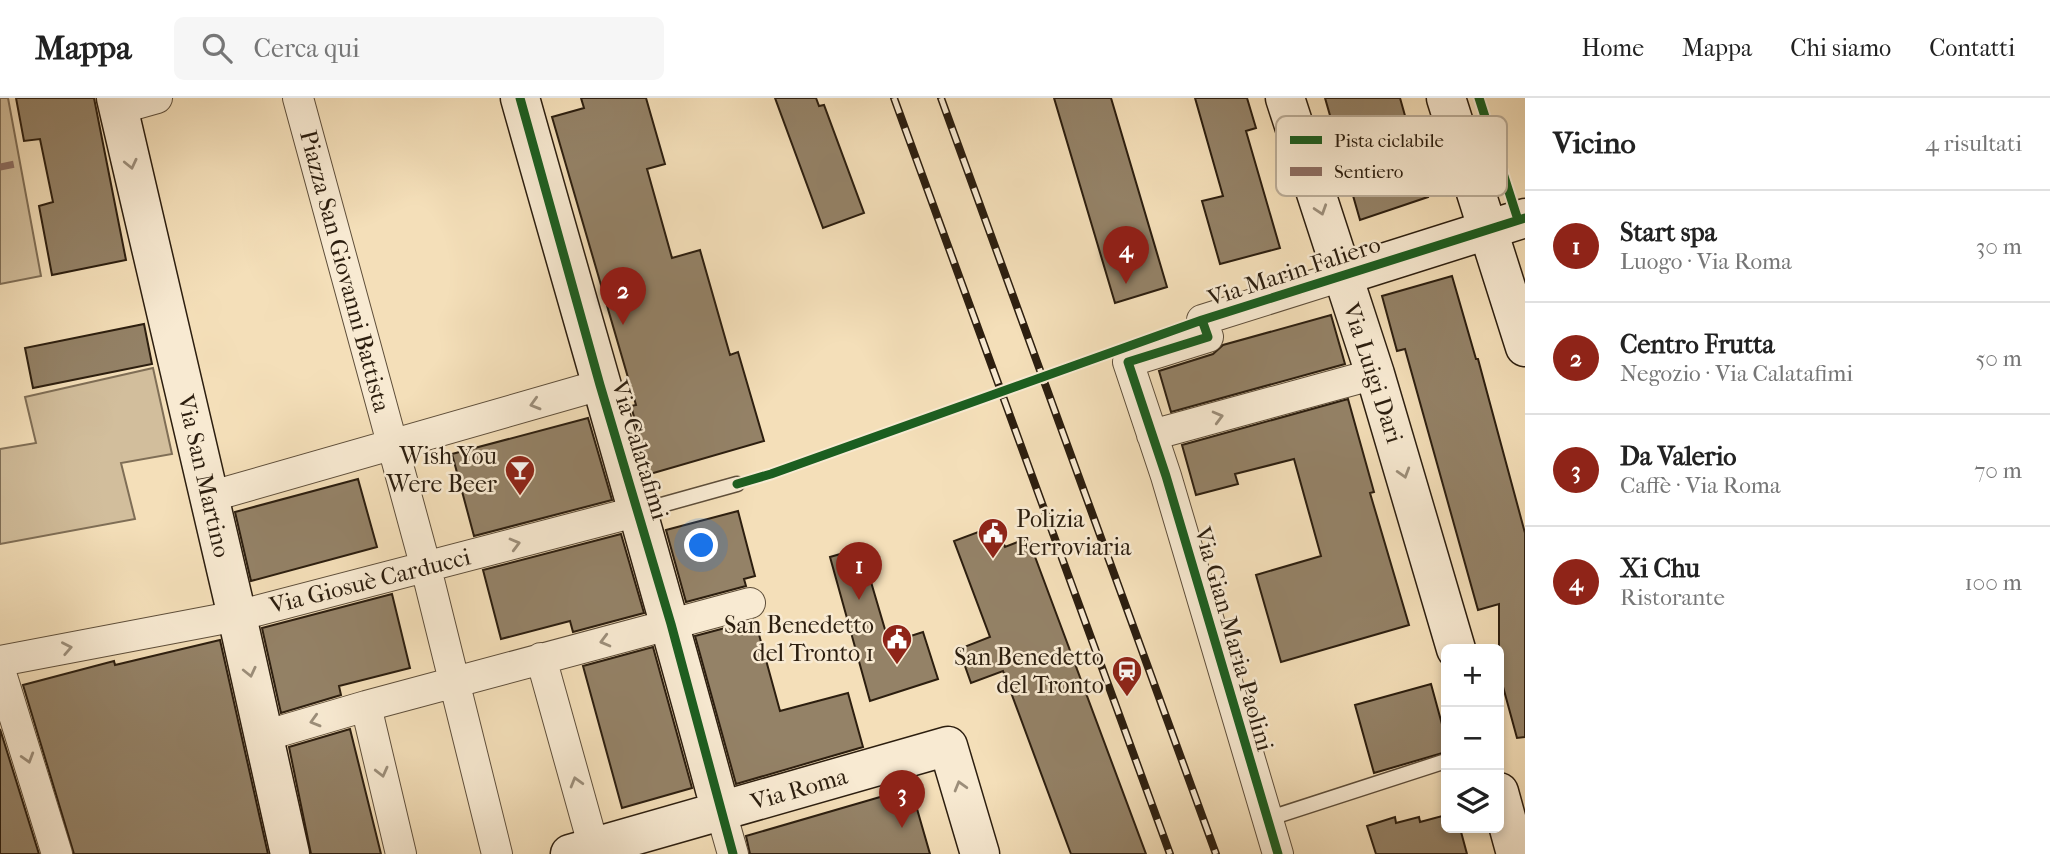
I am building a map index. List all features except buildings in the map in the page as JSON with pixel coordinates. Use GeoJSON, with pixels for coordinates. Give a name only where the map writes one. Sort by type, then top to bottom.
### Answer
{"type":"FeatureCollection","features":[{"type":"Feature","properties":{"kind":"street"},"geometry":{"type":"LineString","coordinates":[[117,103],[157,98]]}},
{"type":"Feature","properties":{"kind":"street","name":"Piazza San Giovanni Battista"},"geometry":{"type":"LineString","coordinates":[[298,98],[426,568],[497,854]]}},
{"type":"Feature","properties":{"kind":"street","name":"Via Calatafimi"},"geometry":{"type":"LineString","coordinates":[[520,98],[671,624],[733,854]]}},
{"type":"Feature","properties":{"kind":"street","name":"Via Luigi Dari"},"geometry":{"type":"LineString","coordinates":[[1286,98],[1292,116]]}},
{"type":"Feature","properties":{"kind":"street"},"geometry":{"type":"LineString","coordinates":[[1446,98],[1452,116]]}},
{"type":"Feature","properties":{"kind":"street","name":"Via San Martino"},"geometry":{"type":"LineString","coordinates":[[117,103],[290,854]]}},
{"type":"Feature","properties":{"kind":"street","name":"Via Luigi Dari"},"geometry":{"type":"LineString","coordinates":[[1317,196],[1374,374],[1455,644]]}},
{"type":"Feature","properties":{"kind":"street"},"geometry":{"type":"LineString","coordinates":[[1477,196],[1525,347]]}},
{"type":"Feature","properties":{"kind":"street","name":"Via Marin Faliero"},"geometry":{"type":"LineString","coordinates":[[1152,435],[1128,362],[1208,337],[1202,320],[1525,218]]}},
{"type":"Feature","properties":{"kind":"street"},"geometry":{"type":"LineString","coordinates":[[1152,435],[1374,374]]}},
{"type":"Feature","properties":{"kind":"street","name":"Piazza San Giovanni Battista"},"geometry":{"type":"LineString","coordinates":[[209,497],[600,384]]}},
{"type":"Feature","properties":{"kind":"street","name":"Via Gian Maria Paolini"},"geometry":{"type":"LineString","coordinates":[[1152,435],[1278,854]]}},
{"type":"Feature","properties":{"kind":"street","name":"Via Giosuè Carducci"},"geometry":{"type":"LineString","coordinates":[[0,661],[237,616],[639,511]]}},
{"type":"Feature","properties":{"kind":"street"},"geometry":{"type":"LineString","coordinates":[[264,736],[453,682],[750,603]]}},
{"type":"Feature","properties":{"kind":"street"},"geometry":{"type":"LineString","coordinates":[[541,658],[582,851]]}},
{"type":"Feature","properties":{"kind":"street"},"geometry":{"type":"LineString","coordinates":[[0,670],[57,854]]}},
{"type":"Feature","properties":{"kind":"street"},"geometry":{"type":"LineString","coordinates":[[366,706],[401,854]]}},
{"type":"Feature","properties":{"kind":"street","name":"Via Roma"},"geometry":{"type":"LineString","coordinates":[[582,851],[948,746],[980,854]]}},
{"type":"Feature","properties":{"kind":"street"},"geometry":{"type":"LineString","coordinates":[[1504,810],[1516,854]]}},
{"type":"Feature","properties":{"kind":"lane","name":"Via Giosuè Carducci"},"geometry":{"type":"LineString","coordinates":[[639,511],[737,484]]}},
{"type":"Feature","properties":{"kind":"lane"},"geometry":{"type":"LineString","coordinates":[[1267,819],[1441,763]]}},
{"type":"Feature","properties":{"kind":"shaded area"},"geometry":{"type":"Polygon","coordinates":[[[0,98],[8,98],[41,276],[0,284],[0,98]]]}},
{"type":"Feature","properties":{"kind":"shaded area"},"geometry":{"type":"Polygon","coordinates":[[[153,368],[172,454],[121,463],[135,519],[0,544],[0,449],[36,443],[25,397],[153,368]]]}},
{"type":"Feature","properties":{"kind":"railway"},"geometry":{"type":"LineString","coordinates":[[894,98],[1170,854]]}},
{"type":"Feature","properties":{"kind":"railway"},"geometry":{"type":"LineString","coordinates":[[941,98],[1216,854]]}},
{"type":"Feature","properties":{"kind":"marked path"},"geometry":{"type":"LineString","coordinates":[[0,167],[20,163]]}},
{"type":"Feature","properties":{"kind":"cycle path"},"geometry":{"type":"LineString","coordinates":[[520,98],[600,385],[671,624],[733,854]]}},
{"type":"Feature","properties":{"kind":"cycle path"},"geometry":{"type":"LineString","coordinates":[[1479,98],[1485,116]]}},
{"type":"Feature","properties":{"kind":"cycle path"},"geometry":{"type":"LineString","coordinates":[[1507,186],[1518,220]]}},
{"type":"Feature","properties":{"kind":"cycle path"},"geometry":{"type":"LineString","coordinates":[[737,484],[1202,320],[1525,218]]}},
{"type":"Feature","properties":{"kind":"cycle path"},"geometry":{"type":"LineString","coordinates":[[1202,320],[1208,337],[1128,362],[1166,476],[1278,854]]}},
{"type":"Feature","properties":{"kind":"place","name":"Xi Chu"},"geometry":{"type":"Point","coordinates":[1126,284]}},
{"type":"Feature","properties":{"kind":"place","name":"Centro Frutta"},"geometry":{"type":"Point","coordinates":[623,325]}},
{"type":"Feature","properties":{"kind":"place","name":"Wish You Were Beer"},"geometry":{"type":"Point","coordinates":[520,497]}},
{"type":"Feature","properties":{"kind":"place","name":"Polizia Ferroviaria"},"geometry":{"type":"Point","coordinates":[993,560]}},
{"type":"Feature","properties":{"kind":"place","name":"Start spa"},"geometry":{"type":"Point","coordinates":[859,600]}},
{"type":"Feature","properties":{"kind":"place","name":"San Benedetto del Tronto 1"},"geometry":{"type":"Point","coordinates":[897,666]}},
{"type":"Feature","properties":{"kind":"place","name":"San Benedetto del Tronto"},"geometry":{"type":"Point","coordinates":[1127,698]}},
{"type":"Feature","properties":{"kind":"place","name":"Da Valerio"},"geometry":{"type":"Point","coordinates":[902,828]}}]}
